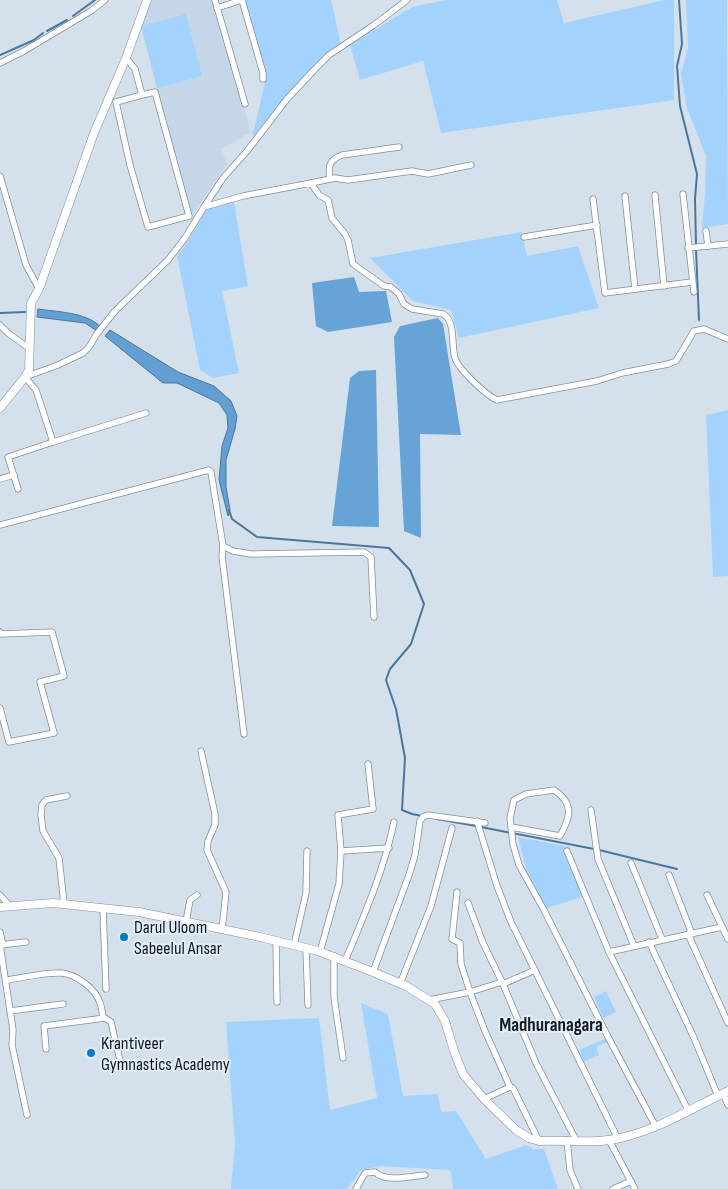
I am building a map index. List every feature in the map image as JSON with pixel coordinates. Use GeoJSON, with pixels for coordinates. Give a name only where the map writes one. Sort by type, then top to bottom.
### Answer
{"type":"FeatureCollection","features":[{"type":"Feature","properties":{"kind":"street"},"geometry":{"type":"LineString","coordinates":[[0,63],[91,11],[105,0]]}},
{"type":"Feature","properties":{"kind":"street"},"geometry":{"type":"LineString","coordinates":[[0,408],[25,377],[28,370],[31,303],[38,289],[94,133],[126,58],[146,0]]}},
{"type":"Feature","properties":{"kind":"street"},"geometry":{"type":"LineString","coordinates":[[215,0],[245,104]]}},
{"type":"Feature","properties":{"kind":"street"},"geometry":{"type":"LineString","coordinates":[[217,8],[242,0],[263,79]]}},
{"type":"Feature","properties":{"kind":"street"},"geometry":{"type":"LineString","coordinates":[[25,377],[58,365],[83,353],[115,312],[168,260],[185,238],[223,178],[247,151],[286,99],[328,55],[374,25],[407,0]]}},
{"type":"Feature","properties":{"kind":"street"},"geometry":{"type":"LineString","coordinates":[[126,58],[135,69],[142,95]]}},
{"type":"Feature","properties":{"kind":"street"},"geometry":{"type":"LineString","coordinates":[[156,92],[189,216],[148,227],[130,165],[116,102],[142,95],[156,92]]}},
{"type":"Feature","properties":{"kind":"street"},"geometry":{"type":"LineString","coordinates":[[330,179],[328,167],[335,157],[399,147]]}},
{"type":"Feature","properties":{"kind":"street"},"geometry":{"type":"LineString","coordinates":[[204,207],[243,196],[335,178],[348,180],[412,171],[428,174],[471,165]]}},
{"type":"Feature","properties":{"kind":"street"},"geometry":{"type":"LineString","coordinates":[[0,176],[26,266],[38,289]]}},
{"type":"Feature","properties":{"kind":"street"},"geometry":{"type":"LineString","coordinates":[[312,183],[319,195],[328,200],[332,218],[348,240],[353,264],[384,286],[391,287],[399,294],[404,304],[412,309],[447,316],[455,358],[460,367],[490,397],[497,400],[597,381],[622,373],[668,364],[676,361],[694,331],[704,329],[728,339]]}},
{"type":"Feature","properties":{"kind":"street"},"geometry":{"type":"LineString","coordinates":[[683,194],[694,292]]}},
{"type":"Feature","properties":{"kind":"street"},"geometry":{"type":"LineString","coordinates":[[655,195],[664,286]]}},
{"type":"Feature","properties":{"kind":"street"},"geometry":{"type":"LineString","coordinates":[[625,196],[635,289]]}},
{"type":"Feature","properties":{"kind":"street"},"geometry":{"type":"LineString","coordinates":[[593,199],[605,293],[692,282]]}},
{"type":"Feature","properties":{"kind":"street"},"geometry":{"type":"LineString","coordinates":[[524,237],[597,225]]}},
{"type":"Feature","properties":{"kind":"street"},"geometry":{"type":"LineString","coordinates":[[706,231],[708,246]]}},
{"type":"Feature","properties":{"kind":"street"},"geometry":{"type":"LineString","coordinates":[[688,248],[728,244]]}},
{"type":"Feature","properties":{"kind":"street"},"geometry":{"type":"LineString","coordinates":[[0,324],[8,333],[30,349]]}},
{"type":"Feature","properties":{"kind":"street"},"geometry":{"type":"LineString","coordinates":[[25,377],[36,390],[53,442]]}},
{"type":"Feature","properties":{"kind":"street"},"geometry":{"type":"LineString","coordinates":[[18,489],[8,457],[146,413]]}},
{"type":"Feature","properties":{"kind":"street"},"geometry":{"type":"LineString","coordinates":[[0,526],[206,470],[211,472],[223,546],[222,556],[244,734]]}},
{"type":"Feature","properties":{"kind":"street"},"geometry":{"type":"LineString","coordinates":[[0,479],[14,475]]}},
{"type":"Feature","properties":{"kind":"street"},"geometry":{"type":"LineString","coordinates":[[223,546],[233,551],[251,554],[368,553],[371,556],[374,617]]}},
{"type":"Feature","properties":{"kind":"street"},"geometry":{"type":"LineString","coordinates":[[0,632],[1,634],[52,632],[64,676],[40,682],[54,733],[9,742],[0,708]]}},
{"type":"Feature","properties":{"kind":"street"},"geometry":{"type":"LineString","coordinates":[[201,751],[215,825],[207,850],[226,892],[222,930]]}},
{"type":"Feature","properties":{"kind":"street"},"geometry":{"type":"LineString","coordinates":[[320,952],[339,884],[341,851],[338,815],[373,809],[368,764]]}},
{"type":"Feature","properties":{"kind":"street"},"geometry":{"type":"LineString","coordinates":[[512,828],[560,836],[569,820],[569,806],[562,795],[554,790],[526,794],[514,800],[510,818],[513,844],[519,865],[656,1127]]}},
{"type":"Feature","properties":{"kind":"street"},"geometry":{"type":"LineString","coordinates":[[64,904],[59,858],[43,831],[41,815],[42,806],[46,800],[67,796]]}},
{"type":"Feature","properties":{"kind":"street"},"geometry":{"type":"LineString","coordinates":[[591,810],[598,859],[634,946]]}},
{"type":"Feature","properties":{"kind":"street"},"geometry":{"type":"LineString","coordinates":[[373,972],[409,874],[415,855],[420,821],[423,817],[428,815],[485,823]]}},
{"type":"Feature","properties":{"kind":"street"},"geometry":{"type":"LineString","coordinates":[[345,961],[389,848],[394,822]]}},
{"type":"Feature","properties":{"kind":"street"},"geometry":{"type":"LineString","coordinates":[[476,822],[511,922],[618,1138]]}},
{"type":"Feature","properties":{"kind":"street"},"geometry":{"type":"LineString","coordinates":[[400,984],[431,906],[452,828]]}},
{"type":"Feature","properties":{"kind":"street"},"geometry":{"type":"LineString","coordinates":[[341,851],[389,848]]}},
{"type":"Feature","properties":{"kind":"street"},"geometry":{"type":"LineString","coordinates":[[294,945],[306,893],[307,850]]}},
{"type":"Feature","properties":{"kind":"street"},"geometry":{"type":"LineString","coordinates":[[567,851],[609,952],[688,1110]]}},
{"type":"Feature","properties":{"kind":"street"},"geometry":{"type":"LineString","coordinates":[[631,863],[662,939]]}},
{"type":"Feature","properties":{"kind":"street"},"geometry":{"type":"LineString","coordinates":[[669,875],[690,934],[728,1022]]}},
{"type":"Feature","properties":{"kind":"street"},"geometry":{"type":"LineString","coordinates":[[457,892],[451,936],[460,943],[461,964],[485,1031],[510,1087],[514,1088],[539,1141]]}},
{"type":"Feature","properties":{"kind":"street"},"geometry":{"type":"LineString","coordinates":[[0,895],[4,906],[64,904],[139,912],[294,945],[334,956],[400,984],[429,1000],[438,1008],[445,1021],[463,1074],[484,1099],[522,1134],[539,1141],[609,1140],[618,1138],[656,1127],[723,1094]]}},
{"type":"Feature","properties":{"kind":"street"},"geometry":{"type":"LineString","coordinates":[[186,922],[190,900],[197,895]]}},
{"type":"Feature","properties":{"kind":"street"},"geometry":{"type":"LineString","coordinates":[[707,895],[728,939]]}},
{"type":"Feature","properties":{"kind":"street"},"geometry":{"type":"LineString","coordinates":[[468,903],[482,943],[502,983],[536,1063],[576,1140]]}},
{"type":"Feature","properties":{"kind":"street"},"geometry":{"type":"LineString","coordinates":[[104,909],[106,989]]}},
{"type":"Feature","properties":{"kind":"street"},"geometry":{"type":"LineString","coordinates":[[609,952],[722,927]]}},
{"type":"Feature","properties":{"kind":"street"},"geometry":{"type":"LineString","coordinates":[[0,932],[3,945]]}},
{"type":"Feature","properties":{"kind":"street"},"geometry":{"type":"LineString","coordinates":[[276,941],[276,1002]]}},
{"type":"Feature","properties":{"kind":"street"},"geometry":{"type":"LineString","coordinates":[[26,942],[0,945],[10,1011],[12,1045],[27,1115]]}},
{"type":"Feature","properties":{"kind":"street"},"geometry":{"type":"LineString","coordinates":[[649,942],[728,1105]]}},
{"type":"Feature","properties":{"kind":"street"},"geometry":{"type":"LineString","coordinates":[[306,949],[308,1005]]}},
{"type":"Feature","properties":{"kind":"street"},"geometry":{"type":"LineString","coordinates":[[334,956],[334,997],[343,1058]]}},
{"type":"Feature","properties":{"kind":"street"},"geometry":{"type":"LineString","coordinates":[[429,1000],[470,992],[502,983],[534,970]]}},
{"type":"Feature","properties":{"kind":"street"},"geometry":{"type":"LineString","coordinates":[[6,980],[61,973],[70,975],[80,980],[96,994],[101,1004],[103,1018]]}},
{"type":"Feature","properties":{"kind":"street"},"geometry":{"type":"LineString","coordinates":[[10,1011],[63,1004]]}},
{"type":"Feature","properties":{"kind":"street"},"geometry":{"type":"LineString","coordinates":[[46,1049],[44,1026],[105,1018],[111,1022],[121,1065]]}},
{"type":"Feature","properties":{"kind":"street"},"geometry":{"type":"LineString","coordinates":[[484,1099],[510,1087]]}},
{"type":"Feature","properties":{"kind":"street"},"geometry":{"type":"LineString","coordinates":[[567,1140],[570,1170],[578,1189]]}},
{"type":"Feature","properties":{"kind":"street"},"geometry":{"type":"LineString","coordinates":[[609,1140],[635,1189]]}},
{"type":"Feature","properties":{"kind":"street"},"geometry":{"type":"LineString","coordinates":[[356,1189],[365,1173],[375,1172],[380,1176],[392,1178],[425,1175]]}},
{"type":"Feature","properties":{"kind":"street"},"geometry":{"type":"LineString","coordinates":[[613,1189],[631,1180]]}},
{"type":"Feature","properties":{"kind":"shaded area"},"geometry":{"type":"Polygon","coordinates":[[[152,0],[212,0],[251,132],[221,149],[227,164],[190,218],[141,26],[152,0]]]}},
{"type":"Feature","properties":{"kind":"shaded area"},"geometry":{"type":"Polygon","coordinates":[[[243,0],[331,0],[341,45],[316,65],[283,99],[254,136],[251,132],[254,130],[266,77],[243,0]]]}},
{"type":"Feature","properties":{"kind":"shaded area"},"geometry":{"type":"Polygon","coordinates":[[[445,0],[557,0],[564,23],[664,0],[674,0],[674,100],[441,133],[423,61],[360,80],[350,45],[412,7],[445,0]]]}},
{"type":"Feature","properties":{"kind":"shaded area"},"geometry":{"type":"Polygon","coordinates":[[[686,0],[727,0],[728,224],[702,228],[706,156],[687,108],[681,74],[688,47],[686,0]]]}},
{"type":"Feature","properties":{"kind":"shaded area"},"geometry":{"type":"Polygon","coordinates":[[[186,14],[202,76],[157,88],[141,26],[186,14]]]}},
{"type":"Feature","properties":{"kind":"shaded area"},"geometry":{"type":"Polygon","coordinates":[[[234,202],[248,286],[222,291],[239,373],[213,378],[200,370],[177,256],[187,243],[206,210],[234,202]]]}},
{"type":"Feature","properties":{"kind":"shaded area"},"geometry":{"type":"Polygon","coordinates":[[[522,232],[527,256],[578,246],[599,308],[459,338],[451,310],[413,301],[370,258],[522,232]]]}},
{"type":"Feature","properties":{"kind":"shaded area"},"geometry":{"type":"Polygon","coordinates":[[[354,277],[359,292],[386,291],[392,322],[328,332],[316,326],[312,283],[354,277]]]}},
{"type":"Feature","properties":{"kind":"shaded area"},"geometry":{"type":"Polygon","coordinates":[[[38,309],[79,315],[94,321],[100,326],[97,331],[85,323],[37,317],[38,309]]]}},
{"type":"Feature","properties":{"kind":"shaded area"},"geometry":{"type":"Polygon","coordinates":[[[438,318],[443,324],[461,435],[420,434],[421,538],[404,531],[394,337],[400,326],[438,318]]]}},
{"type":"Feature","properties":{"kind":"shaded area"},"geometry":{"type":"Polygon","coordinates":[[[110,330],[178,372],[214,386],[231,401],[237,416],[226,460],[226,487],[230,510],[228,516],[219,480],[222,446],[228,428],[227,415],[219,403],[177,383],[163,383],[105,336],[110,330]]]}},
{"type":"Feature","properties":{"kind":"shaded area"},"geometry":{"type":"Polygon","coordinates":[[[376,370],[379,527],[332,526],[350,378],[359,371],[376,370]]]}},
{"type":"Feature","properties":{"kind":"shaded area"},"geometry":{"type":"Polygon","coordinates":[[[728,410],[728,576],[713,577],[706,415],[728,410]]]}},
{"type":"Feature","properties":{"kind":"shaded area"},"geometry":{"type":"Polygon","coordinates":[[[518,837],[569,847],[588,895],[547,908],[526,869],[518,837]]]}},
{"type":"Feature","properties":{"kind":"shaded area"},"geometry":{"type":"Polygon","coordinates":[[[606,991],[616,1012],[603,1018],[594,997],[606,991]]]}},
{"type":"Feature","properties":{"kind":"shaded area"},"geometry":{"type":"Polygon","coordinates":[[[361,1003],[388,1014],[403,1096],[438,1094],[441,1112],[456,1111],[486,1159],[526,1145],[533,1149],[544,1149],[558,1189],[453,1189],[451,1172],[448,1170],[380,1166],[361,1170],[347,1189],[231,1189],[235,1142],[226,1022],[319,1018],[330,1110],[377,1098],[361,1003]]]}},
{"type":"Feature","properties":{"kind":"shaded area"},"geometry":{"type":"Polygon","coordinates":[[[605,1039],[607,1042],[596,1047],[599,1055],[584,1062],[579,1050],[605,1039]]]}},
{"type":"Feature","properties":{"kind":"waterway"},"geometry":{"type":"LineString","coordinates":[[73,16],[95,0]]}},
{"type":"Feature","properties":{"kind":"waterway"},"geometry":{"type":"LineString","coordinates":[[679,0],[682,44],[677,66],[680,106],[697,174],[695,199],[696,245]]}},
{"type":"Feature","properties":{"kind":"waterway"},"geometry":{"type":"LineString","coordinates":[[47,31],[67,20]]}},
{"type":"Feature","properties":{"kind":"waterway"},"geometry":{"type":"LineString","coordinates":[[0,55],[34,40],[43,33]]}},
{"type":"Feature","properties":{"kind":"waterway"},"geometry":{"type":"LineString","coordinates":[[696,249],[699,320]]}},
{"type":"Feature","properties":{"kind":"waterway"},"geometry":{"type":"LineString","coordinates":[[0,313],[25,312]]}},
{"type":"Feature","properties":{"kind":"waterway"},"geometry":{"type":"LineString","coordinates":[[229,510],[232,519],[257,537],[389,548],[410,570],[424,604],[411,644],[390,669],[386,680],[396,709],[405,758],[402,810],[422,816]]}},
{"type":"Feature","properties":{"kind":"waterway"},"geometry":{"type":"LineString","coordinates":[[437,819],[476,826]]}},
{"type":"Feature","properties":{"kind":"waterway"},"geometry":{"type":"LineString","coordinates":[[481,827],[594,849]]}},
{"type":"Feature","properties":{"kind":"waterway"},"geometry":{"type":"LineString","coordinates":[[599,850],[677,869]]}},
{"type":"Feature","properties":{"kind":"place","name":"Darul Uloom Sabeelul Ansar"},"geometry":{"type":"Point","coordinates":[124,937]}},
{"type":"Feature","properties":{"kind":"place","name":"Krantiveer Gymnastics Academy"},"geometry":{"type":"Point","coordinates":[91,1053]}},
{"type":"Feature","properties":{"kind":"district","name":"Madhuranagara"},"geometry":{"type":"Point","coordinates":[551,1024]}}]}
